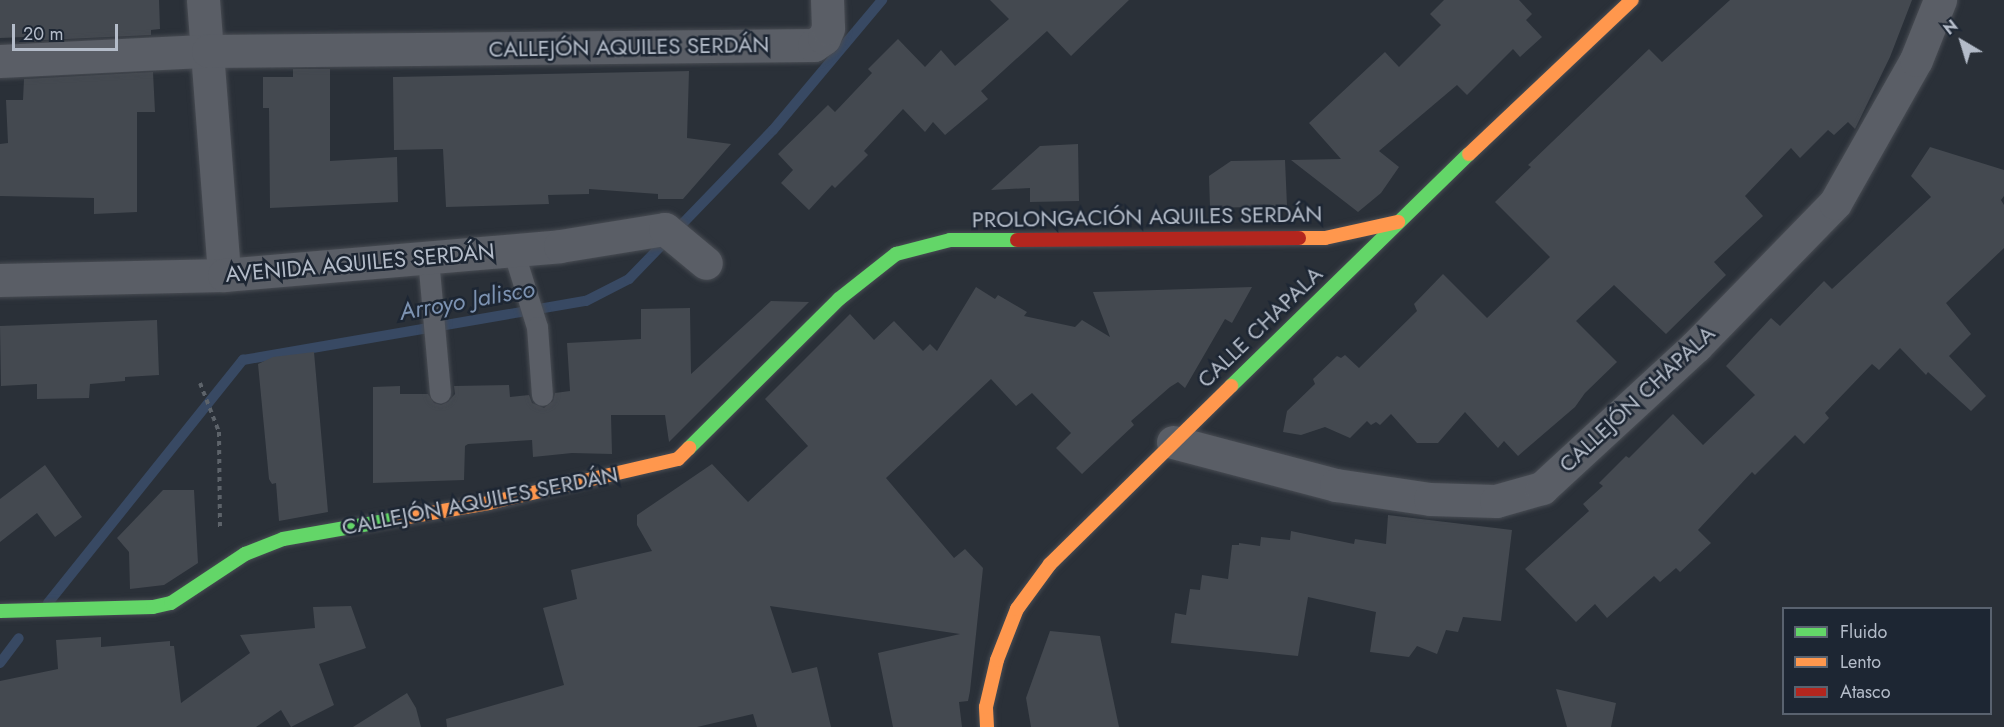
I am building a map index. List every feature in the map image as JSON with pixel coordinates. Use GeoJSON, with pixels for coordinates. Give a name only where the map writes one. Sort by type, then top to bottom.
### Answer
{"type":"FeatureCollection","features":[{"type":"Feature","properties":{"kind":"street"},"geometry":{"type":"LineString","coordinates":[[203,0],[224,275]]}},
{"type":"Feature","properties":{"kind":"street","name":"CALLEJÓN AQUILES SERDÁN"},"geometry":{"type":"LineString","coordinates":[[0,62],[208,51],[814,45],[824,39],[828,28],[827,0]]}},
{"type":"Feature","properties":{"kind":"street","name":"CALLE CHAPALA"},"geometry":{"type":"LineString","coordinates":[[987,727],[986,707],[997,660],[1017,609],[1050,564],[1398,222],[1632,0]]}},
{"type":"Feature","properties":{"kind":"street","name":"CALLEJÓN CHAPALA"},"geometry":{"type":"LineString","coordinates":[[1173,442],[1336,485],[1430,499],[1496,501],[1542,488],[1696,346],[1834,203],[1916,60],[1940,0]]}},
{"type":"Feature","properties":{"kind":"street","name":"PROLONGACIÓN AQUILES SERDÁN"},"geometry":{"type":"LineString","coordinates":[[896,254],[950,240],[1325,238],[1398,222]]}},
{"type":"Feature","properties":{"kind":"street","name":"AVENIDA AQUILES SERDÁN"},"geometry":{"type":"LineString","coordinates":[[0,280],[224,275],[560,246],[685,246]]}},
{"type":"Feature","properties":{"kind":"street","name":"CALLEJÓN AQUILES SERDÁN"},"geometry":{"type":"LineString","coordinates":[[0,611],[153,607],[171,603],[261,546],[283,539],[489,502],[678,459],[839,299],[896,254]]}},
{"type":"Feature","properties":{"kind":"lane"},"geometry":{"type":"LineString","coordinates":[[513,250],[537,327],[542,394]]}},
{"type":"Feature","properties":{"kind":"lane"},"geometry":{"type":"LineString","coordinates":[[428,258],[440,392]]}},
{"type":"Feature","properties":{"kind":"path"},"geometry":{"type":"LineString","coordinates":[[200,383],[219,432],[221,570]]}},
{"type":"Feature","properties":{"kind":"building"},"geometry":{"type":"Polygon","coordinates":[[[0,0],[159,0],[160,29],[151,30],[151,35],[24,41],[24,37],[0,38],[0,0]]]}},
{"type":"Feature","properties":{"kind":"building"},"geometry":{"type":"Polygon","coordinates":[[[990,0],[1129,0],[1071,56],[1047,31],[981,91],[988,99],[945,135],[933,122],[925,132],[903,109],[864,151],[868,155],[835,188],[832,185],[809,210],[781,183],[793,170],[778,154],[828,105],[835,112],[872,73],[868,69],[898,39],[925,67],[941,50],[955,66],[1009,19],[990,0]]]}},
{"type":"Feature","properties":{"kind":"building"},"geometry":{"type":"Polygon","coordinates":[[[1444,0],[1519,0],[1532,14],[1526,20],[1542,37],[1520,57],[1513,49],[1467,95],[1457,85],[1379,151],[1399,167],[1381,193],[1358,212],[1291,160],[1341,159],[1309,123],[1385,52],[1399,67],[1441,25],[1430,14],[1444,0]]]}},
{"type":"Feature","properties":{"kind":"building"},"geometry":{"type":"Polygon","coordinates":[[[1730,0],[1912,0],[1890,57],[1855,129],[1848,122],[1834,135],[1828,130],[1800,158],[1791,148],[1745,196],[1763,216],[1714,262],[1726,275],[1666,334],[1614,285],[1576,321],[1617,362],[1585,393],[1575,407],[1518,456],[1504,441],[1498,448],[1465,412],[1438,443],[1417,443],[1391,414],[1380,425],[1376,422],[1371,425],[1367,421],[1350,438],[1325,427],[1301,435],[1283,432],[1287,411],[1315,384],[1313,379],[1337,356],[1341,358],[1345,355],[1359,368],[1417,311],[1414,304],[1443,274],[1487,318],[1550,257],[1495,202],[1531,167],[1528,165],[1649,49],[1662,62],[1730,0]]]}},
{"type":"Feature","properties":{"kind":"building"},"geometry":{"type":"Polygon","coordinates":[[[293,69],[330,69],[330,161],[397,157],[398,202],[270,208],[269,108],[263,108],[263,77],[293,77],[293,69]]]}},
{"type":"Feature","properties":{"kind":"building"},"geometry":{"type":"Polygon","coordinates":[[[689,71],[687,138],[731,144],[683,199],[658,199],[658,194],[589,189],[589,194],[548,195],[549,204],[446,207],[443,149],[394,150],[393,77],[689,71]]]}},
{"type":"Feature","properties":{"kind":"building"},"geometry":{"type":"Polygon","coordinates":[[[153,72],[155,112],[137,112],[137,212],[94,214],[94,198],[0,196],[0,144],[8,143],[6,100],[23,100],[24,79],[153,72]]]}},
{"type":"Feature","properties":{"kind":"building"},"geometry":{"type":"Polygon","coordinates":[[[1078,144],[1079,201],[1030,202],[1030,188],[991,190],[1040,146],[1078,144]]]}},
{"type":"Feature","properties":{"kind":"building"},"geometry":{"type":"Polygon","coordinates":[[[1930,147],[2004,170],[2004,196],[2001,200],[2004,205],[2004,248],[1946,303],[1971,334],[1949,356],[1986,396],[1971,411],[1928,372],[1926,375],[1900,348],[1879,370],[1872,364],[1825,413],[1829,418],[1804,444],[1795,435],[1755,475],[1752,472],[1698,530],[1711,543],[1680,572],[1676,568],[1660,582],[1654,576],[1607,618],[1595,604],[1576,622],[1525,569],[1589,511],[1583,504],[1603,486],[1599,483],[1626,456],[1629,458],[1673,414],[1703,445],[1755,395],[1726,366],[1771,318],[1780,326],[1824,281],[1832,289],[1931,197],[1911,176],[1930,147]]]}},
{"type":"Feature","properties":{"kind":"building"},"geometry":{"type":"Polygon","coordinates":[[[1285,160],[1287,206],[1210,208],[1209,176],[1231,161],[1285,160]]]}},
{"type":"Feature","properties":{"kind":"building"},"geometry":{"type":"Polygon","coordinates":[[[976,287],[995,299],[998,295],[1027,312],[1024,316],[1075,327],[1082,320],[1110,337],[1093,292],[1252,287],[1232,323],[1225,319],[1185,388],[1178,382],[1170,387],[1131,421],[1134,425],[1082,474],[1056,448],[1071,433],[1032,393],[1016,406],[991,379],[886,478],[954,558],[965,549],[983,568],[970,691],[968,701],[959,702],[962,727],[893,727],[878,653],[960,634],[770,606],[792,673],[817,667],[831,727],[757,727],[753,714],[697,727],[447,727],[446,719],[564,685],[543,608],[577,599],[571,570],[652,551],[637,525],[637,515],[712,464],[748,502],[808,446],[765,399],[850,314],[874,340],[894,321],[923,351],[930,344],[937,351],[976,287]]]}},
{"type":"Feature","properties":{"kind":"building"},"geometry":{"type":"Polygon","coordinates":[[[771,301],[809,302],[669,442],[665,415],[611,415],[612,454],[572,453],[533,457],[532,440],[468,444],[465,446],[464,480],[373,483],[373,387],[400,386],[400,394],[428,394],[434,403],[441,405],[448,402],[455,394],[454,386],[509,385],[510,397],[529,395],[532,403],[544,408],[553,401],[555,393],[570,391],[567,343],[641,339],[641,309],[690,308],[691,374],[771,301]]]}},
{"type":"Feature","properties":{"kind":"building"},"geometry":{"type":"Polygon","coordinates":[[[157,320],[159,375],[125,377],[125,381],[90,384],[89,398],[37,399],[37,384],[1,386],[0,326],[157,320]]]}},
{"type":"Feature","properties":{"kind":"building"},"geometry":{"type":"Polygon","coordinates":[[[314,352],[328,512],[279,521],[276,483],[272,484],[269,479],[258,364],[273,357],[314,352]]]}},
{"type":"Feature","properties":{"kind":"building"},"geometry":{"type":"Polygon","coordinates":[[[45,465],[82,517],[55,537],[37,513],[0,542],[0,499],[45,465]]]}},
{"type":"Feature","properties":{"kind":"building"},"geometry":{"type":"Polygon","coordinates":[[[163,490],[194,490],[198,563],[164,585],[130,589],[129,552],[117,538],[163,490]]]}},
{"type":"Feature","properties":{"kind":"building"},"geometry":{"type":"Polygon","coordinates":[[[1388,515],[1512,530],[1501,621],[1463,617],[1458,632],[1446,630],[1437,654],[1417,646],[1409,657],[1370,652],[1376,612],[1308,597],[1298,656],[1171,643],[1175,613],[1186,615],[1190,589],[1200,590],[1202,575],[1228,579],[1232,545],[1239,545],[1239,543],[1260,546],[1261,537],[1290,540],[1291,531],[1354,544],[1355,539],[1386,544],[1388,515]]]}},
{"type":"Feature","properties":{"kind":"building"},"geometry":{"type":"Polygon","coordinates":[[[351,606],[366,648],[319,664],[334,705],[291,727],[281,710],[256,727],[0,727],[0,681],[58,669],[56,640],[101,637],[101,647],[170,641],[170,646],[174,646],[181,703],[250,653],[240,635],[315,628],[313,607],[351,606]]]}},
{"type":"Feature","properties":{"kind":"building"},"geometry":{"type":"Polygon","coordinates":[[[1050,631],[1100,636],[1119,727],[1031,727],[1026,698],[1050,631]]]}},
{"type":"Feature","properties":{"kind":"building"},"geometry":{"type":"Polygon","coordinates":[[[1556,689],[1616,703],[1611,727],[1567,727],[1556,689]]]}},
{"type":"Feature","properties":{"kind":"building"},"geometry":{"type":"Polygon","coordinates":[[[407,693],[416,708],[421,727],[353,727],[407,693]]]}},
{"type":"Feature","properties":{"kind":"waterway","name":"Arroyo Jalisco"},"geometry":{"type":"LineString","coordinates":[[48,603],[243,360],[586,301],[629,279],[773,130],[882,0]]}},
{"type":"Feature","properties":{"kind":"waterway","name":"Arroyo Jalisco"},"geometry":{"type":"LineString","coordinates":[[0,663],[19,638]]}},
{"type":"Feature","properties":{"kind":"traffic: fast"},"geometry":{"type":"LineString","coordinates":[[1231,386],[1469,154]]}},
{"type":"Feature","properties":{"kind":"traffic: fast"},"geometry":{"type":"LineString","coordinates":[[689,448],[839,299],[896,254],[950,240],[1017,240]]}},
{"type":"Feature","properties":{"kind":"traffic: fast"},"geometry":{"type":"LineString","coordinates":[[0,611],[153,607],[171,603],[245,554],[283,539],[402,518]]}},
{"type":"Feature","properties":{"kind":"traffic: slow"},"geometry":{"type":"LineString","coordinates":[[1469,154],[1632,0]]}},
{"type":"Feature","properties":{"kind":"traffic: slow"},"geometry":{"type":"LineString","coordinates":[[1299,238],[1325,238],[1398,222]]}},
{"type":"Feature","properties":{"kind":"traffic: slow"},"geometry":{"type":"LineString","coordinates":[[987,727],[986,707],[997,660],[1017,609],[1050,564],[1231,386]]}},
{"type":"Feature","properties":{"kind":"traffic: slow"},"geometry":{"type":"LineString","coordinates":[[402,518],[489,503],[678,459],[689,448]]}},
{"type":"Feature","properties":{"kind":"traffic: jam"},"geometry":{"type":"LineString","coordinates":[[1017,240],[1299,238]]}}]}
